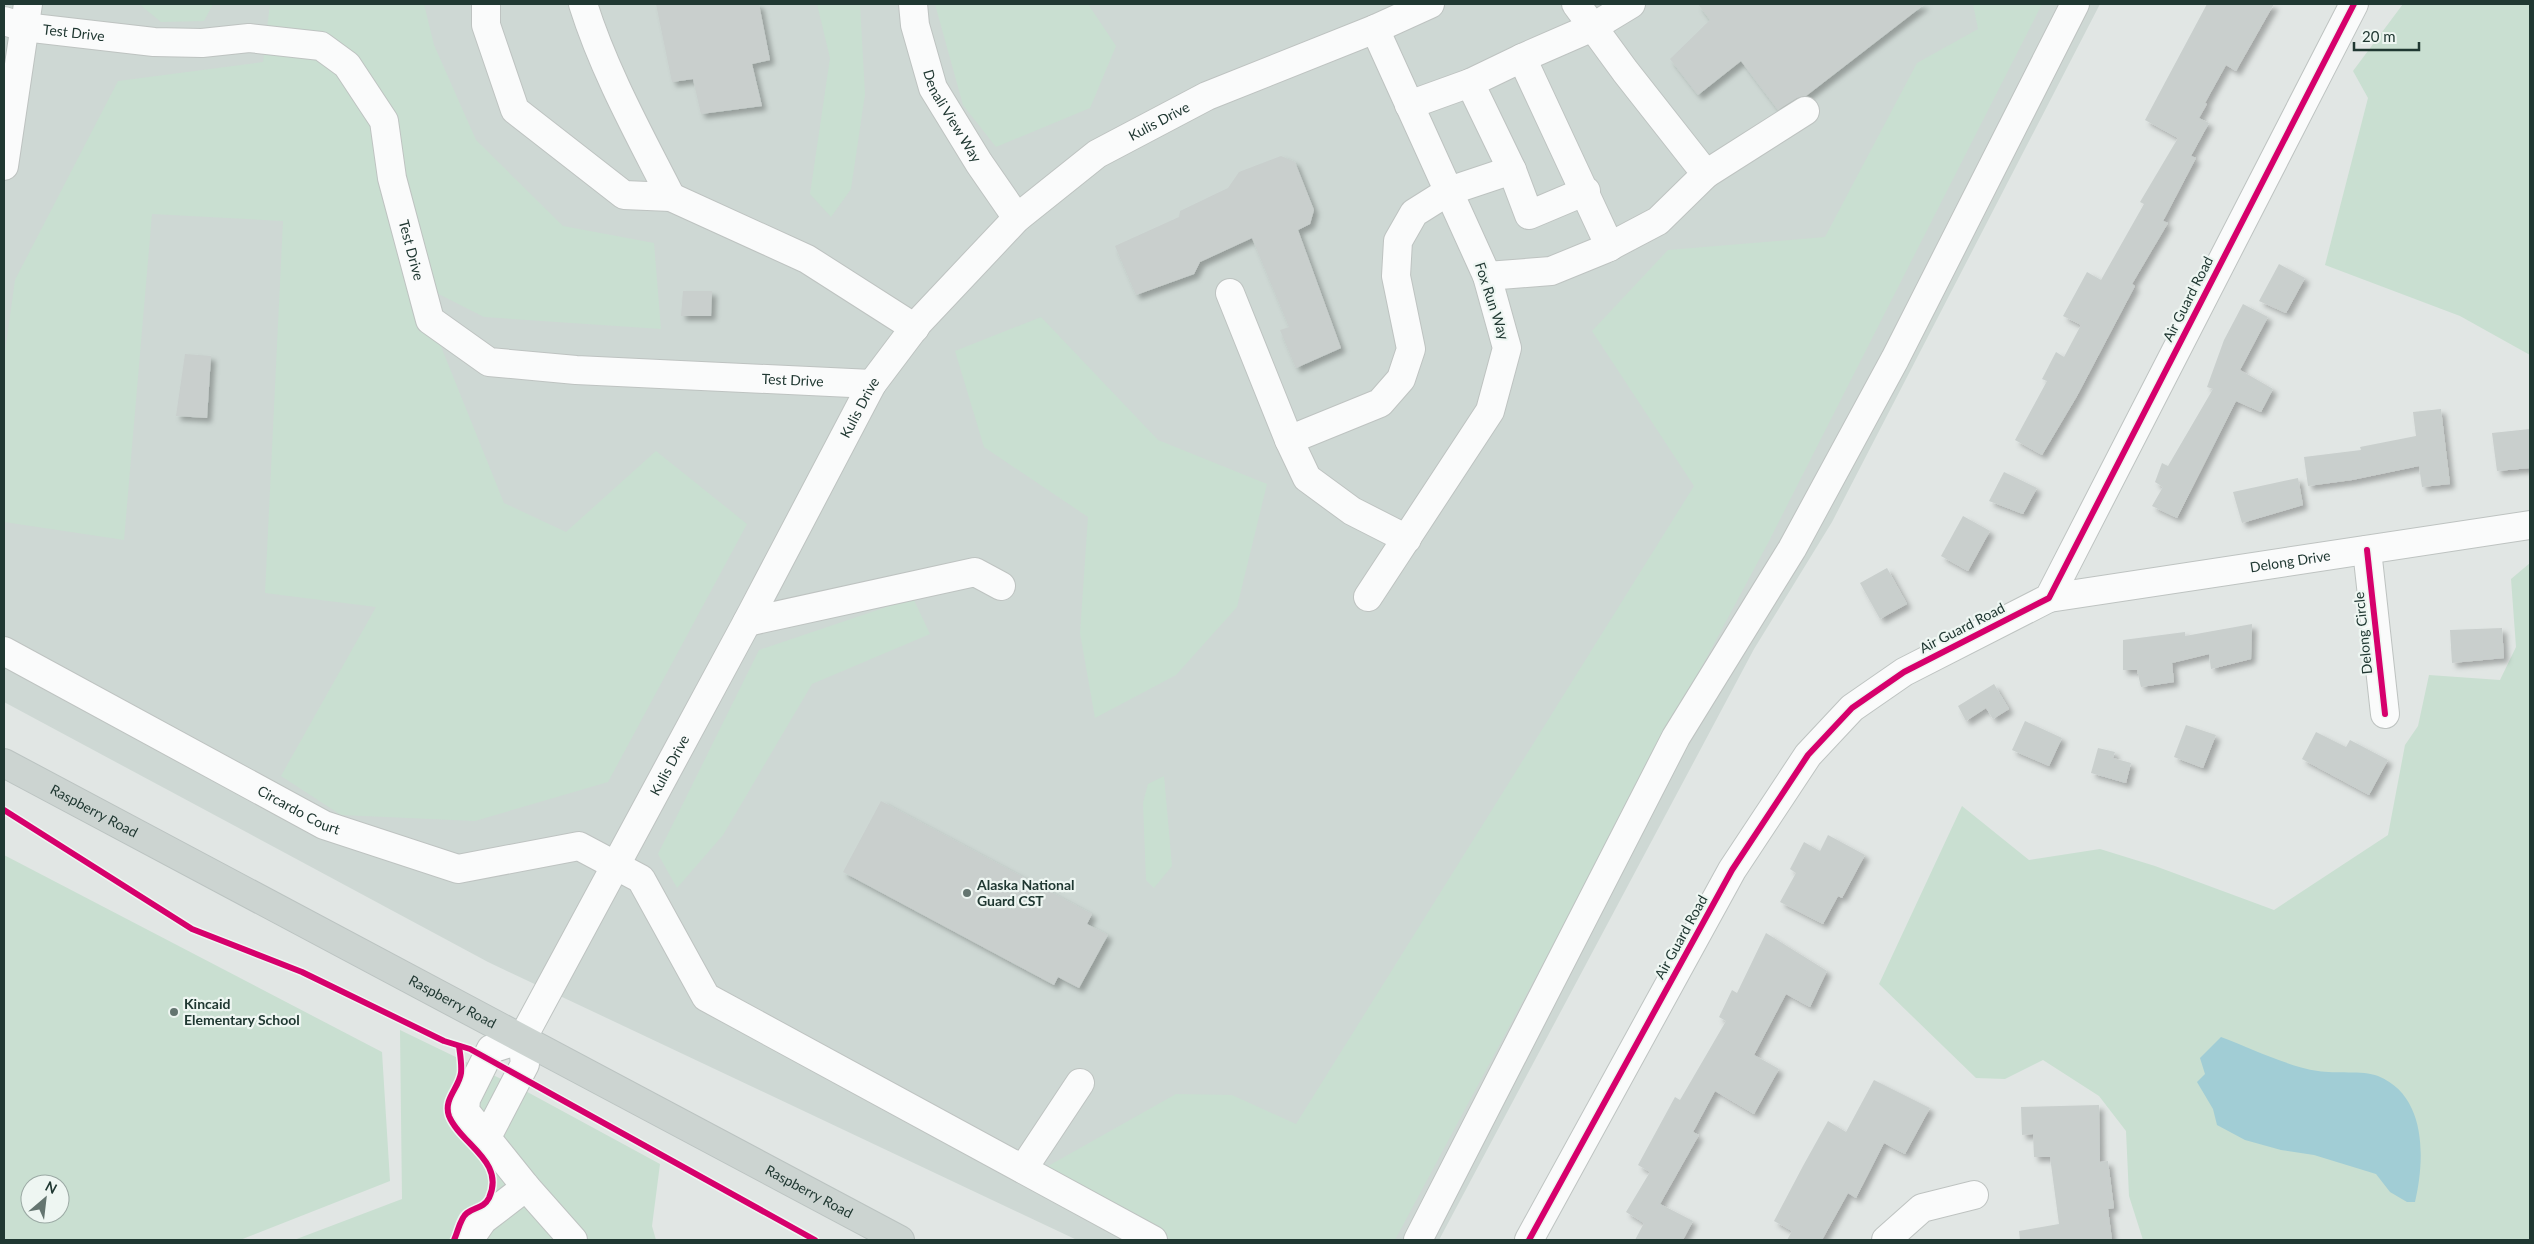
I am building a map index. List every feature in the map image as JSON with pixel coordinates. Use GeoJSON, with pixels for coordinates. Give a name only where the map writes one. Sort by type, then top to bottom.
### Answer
{"type":"FeatureCollection","features":[{"type":"Feature","properties":{"kind":"main road","name":"Raspberry Road"},"geometry":{"type":"LineString","coordinates":[[4,763],[900,1240]]}},
{"type":"Feature","properties":{"kind":"street"},"geometry":{"type":"LineString","coordinates":[[486,4],[486,25],[515,110],[624,195],[671,197],[807,259],[915,328]]}},
{"type":"Feature","properties":{"kind":"street"},"geometry":{"type":"LineString","coordinates":[[584,4],[592,32],[633,124],[671,197]]}},
{"type":"Feature","properties":{"kind":"street","name":"Denali View Way"},"geometry":{"type":"LineString","coordinates":[[913,4],[915,25],[933,88],[1017,218]]}},
{"type":"Feature","properties":{"kind":"street","name":"Kulis Drive"},"geometry":{"type":"LineString","coordinates":[[522,1039],[747,622],[872,384],[915,328],[1017,218],[1106,149],[1207,96],[1375,29],[1430,4]]}},
{"type":"Feature","properties":{"kind":"street"},"geometry":{"type":"LineString","coordinates":[[1576,4],[1624,71],[1706,174]]}},
{"type":"Feature","properties":{"kind":"street"},"geometry":{"type":"LineString","coordinates":[[1410,105],[1470,82],[1593,27],[1631,4]]}},
{"type":"Feature","properties":{"kind":"street"},"geometry":{"type":"LineString","coordinates":[[1418,1240],[1676,737],[1797,540],[1895,359],[2076,4]]}},
{"type":"Feature","properties":{"kind":"street","name":"Air Guard Road"},"geometry":{"type":"LineString","coordinates":[[1529,1240],[1732,870],[1808,755],[1852,708],[1904,672],[2049,598],[2354,4]]}},
{"type":"Feature","properties":{"kind":"street"},"geometry":{"type":"LineString","coordinates":[[4,166],[19,17]]}},
{"type":"Feature","properties":{"kind":"street","name":"Test Drive"},"geometry":{"type":"LineString","coordinates":[[19,17],[154,42],[202,43],[249,38],[321,46],[347,65],[384,121],[392,178],[430,320],[489,362],[576,370],[872,384]]}},
{"type":"Feature","properties":{"kind":"street","name":"Fox Run Way"},"geometry":{"type":"LineString","coordinates":[[1368,597],[1490,411],[1507,348],[1487,276],[1375,29]]}},
{"type":"Feature","properties":{"kind":"street"},"geometry":{"type":"LineString","coordinates":[[1522,58],[1586,191],[1610,246]]}},
{"type":"Feature","properties":{"kind":"street"},"geometry":{"type":"LineString","coordinates":[[1470,82],[1512,170],[1529,215],[1586,191]]}},
{"type":"Feature","properties":{"kind":"street"},"geometry":{"type":"LineString","coordinates":[[1487,276],[1550,270],[1610,246],[1658,221],[1706,174],[1805,111]]}},
{"type":"Feature","properties":{"kind":"street"},"geometry":{"type":"LineString","coordinates":[[1289,440],[1380,403],[1401,379],[1411,349],[1396,276],[1398,241],[1414,213],[1449,191],[1512,170]]}},
{"type":"Feature","properties":{"kind":"street"},"geometry":{"type":"LineString","coordinates":[[1230,293],[1289,440],[1307,478],[1352,511],[1407,539]]}},
{"type":"Feature","properties":{"kind":"street","name":"Delong Drive"},"geometry":{"type":"LineString","coordinates":[[2049,598],[2530,525]]}},
{"type":"Feature","properties":{"kind":"street","name":"Delong Circle"},"geometry":{"type":"LineString","coordinates":[[2367,550],[2385,714]]}},
{"type":"Feature","properties":{"kind":"street"},"geometry":{"type":"LineString","coordinates":[[747,622],[975,572],[1001,586]]}},
{"type":"Feature","properties":{"kind":"street","name":"Circardo Court"},"geometry":{"type":"LineString","coordinates":[[4,651],[324,825],[458,869],[579,846],[641,879],[706,997],[1153,1240]]}},
{"type":"Feature","properties":{"kind":"street"},"geometry":{"type":"LineString","coordinates":[[487,1137],[525,1064],[522,1039],[491,1048],[466,1099],[466,1111],[526,1187],[573,1240]]}},
{"type":"Feature","properties":{"kind":"street"},"geometry":{"type":"LineString","coordinates":[[1022,1169],[1080,1083]]}},
{"type":"Feature","properties":{"kind":"street"},"geometry":{"type":"LineString","coordinates":[[469,1240],[484,1220],[526,1187]]}},
{"type":"Feature","properties":{"kind":"street"},"geometry":{"type":"LineString","coordinates":[[1886,1240],[1922,1208],[1974,1195]]}},
{"type":"Feature","properties":{"kind":"shaded area"},"geometry":{"type":"Polygon","coordinates":[[[4,4],[2100,4],[1832,522],[1754,649],[1439,1240],[1077,1240],[488,962],[4,702],[4,4]]]}},
{"type":"Feature","properties":{"kind":"green space"},"geometry":{"type":"Polygon","coordinates":[[[139,4],[213,4],[204,21],[161,22],[139,4]]]}},
{"type":"Feature","properties":{"kind":"green space"},"geometry":{"type":"Polygon","coordinates":[[[270,4],[424,4],[434,45],[476,140],[563,226],[654,243],[661,329],[484,317],[415,282],[504,503],[566,532],[656,451],[747,524],[608,782],[475,821],[341,815],[281,776],[376,607],[265,593],[283,221],[152,214],[124,540],[4,522],[4,359],[15,280],[118,81],[263,62],[270,4]]]}},
{"type":"Feature","properties":{"kind":"green space"},"geometry":{"type":"Polygon","coordinates":[[[817,4],[860,4],[865,94],[851,189],[831,217],[810,194],[830,58],[817,4]]]}},
{"type":"Feature","properties":{"kind":"green space"},"geometry":{"type":"Polygon","coordinates":[[[935,4],[1088,4],[1116,46],[1090,108],[996,147],[963,105],[935,4]]]}},
{"type":"Feature","properties":{"kind":"green space"},"geometry":{"type":"Polygon","coordinates":[[[1973,4],[2042,4],[1769,541],[1395,1240],[1172,1240],[1041,1170],[1176,1094],[1232,1095],[1296,1124],[1694,486],[1592,331],[1668,250],[1825,237],[1917,63],[1978,29],[1973,4]]]}},
{"type":"Feature","properties":{"kind":"green space"},"geometry":{"type":"Polygon","coordinates":[[[2403,4],[2530,4],[2530,355],[2460,316],[2325,265],[2368,98],[2353,71],[2403,4]]]}},
{"type":"Feature","properties":{"kind":"green space"},"geometry":{"type":"Polygon","coordinates":[[[1041,317],[1158,440],[1267,484],[1237,607],[1176,675],[1095,718],[1080,633],[1088,517],[984,447],[955,351],[1041,317]]]}},
{"type":"Feature","properties":{"kind":"green space"},"geometry":{"type":"Polygon","coordinates":[[[2530,563],[2530,1240],[2143,1240],[2129,1196],[2126,1131],[2099,1096],[2043,1060],[2005,1079],[1976,1078],[1879,984],[1962,806],[2029,860],[2100,849],[2155,866],[2274,910],[2388,835],[2405,745],[2418,726],[2429,675],[2500,680],[2516,647],[2511,579],[2530,563]]]}},
{"type":"Feature","properties":{"kind":"green space"},"geometry":{"type":"Polygon","coordinates":[[[913,598],[930,634],[812,684],[723,835],[677,888],[658,854],[759,650],[913,598]]]}},
{"type":"Feature","properties":{"kind":"green space"},"geometry":{"type":"Polygon","coordinates":[[[1164,776],[1172,866],[1154,888],[1146,880],[1143,803],[1148,784],[1164,776]]]}},
{"type":"Feature","properties":{"kind":"green space","name":"Kincaid Elementary School"},"geometry":{"type":"Polygon","coordinates":[[[4,855],[382,1052],[390,1181],[240,1240],[4,1240],[4,855]]]}},
{"type":"Feature","properties":{"kind":"green space"},"geometry":{"type":"Polygon","coordinates":[[[400,1030],[520,1088],[660,1164],[652,1226],[656,1240],[294,1240],[402,1199],[400,1030]]]}},
{"type":"Feature","properties":{"kind":"water"},"geometry":{"type":"Polygon","coordinates":[[[2221,1037],[2306,1069],[2325,1072],[2372,1074],[2394,1085],[2406,1098],[2414,1113],[2419,1130],[2420,1167],[2415,1202],[2407,1202],[2390,1192],[2376,1174],[2314,1155],[2281,1150],[2245,1140],[2217,1125],[2213,1109],[2197,1082],[2205,1074],[2200,1058],[2221,1037]]]}},
{"type":"Feature","properties":{"kind":"building"},"geometry":{"type":"Polygon","coordinates":[[[656,4],[759,4],[770,60],[752,64],[762,106],[701,114],[693,79],[672,82],[656,4]]]}},
{"type":"Feature","properties":{"kind":"building"},"geometry":{"type":"Polygon","coordinates":[[[1698,4],[1925,4],[1806,96],[1797,98],[1778,110],[1741,61],[1698,95],[1670,59],[1710,20],[1698,4]]]}},
{"type":"Feature","properties":{"kind":"building"},"geometry":{"type":"Polygon","coordinates":[[[2207,4],[2274,4],[2236,71],[2226,65],[2205,103],[2207,104],[2199,118],[2209,123],[2191,156],[2196,158],[2163,221],[2168,223],[2132,284],[2135,286],[2077,396],[2042,455],[2015,440],[2047,381],[2042,379],[2056,352],[2064,357],[2081,325],[2063,316],[2087,272],[2101,280],[2144,204],[2140,202],[2178,138],[2145,120],[2207,4]]]}},
{"type":"Feature","properties":{"kind":"building"},"geometry":{"type":"Polygon","coordinates":[[[1281,156],[1295,162],[1314,210],[1310,224],[1298,230],[1341,348],[1296,368],[1280,330],[1289,327],[1252,238],[1200,262],[1194,274],[1136,295],[1115,246],[1179,217],[1180,211],[1228,188],[1239,172],[1281,156]]]}},
{"type":"Feature","properties":{"kind":"building"},"geometry":{"type":"Polygon","coordinates":[[[2279,264],[2305,278],[2286,313],[2259,301],[2279,264]]]}},
{"type":"Feature","properties":{"kind":"building"},"geometry":{"type":"Polygon","coordinates":[[[683,291],[712,291],[711,316],[681,316],[683,291]]]}},
{"type":"Feature","properties":{"kind":"building"},"geometry":{"type":"Polygon","coordinates":[[[2243,304],[2268,317],[2240,370],[2273,389],[2261,412],[2236,401],[2177,518],[2152,506],[2163,487],[2155,482],[2162,463],[2168,466],[2213,389],[2207,387],[2224,340],[2243,304]]]}},
{"type":"Feature","properties":{"kind":"building"},"geometry":{"type":"Polygon","coordinates":[[[185,354],[211,356],[207,418],[176,416],[185,354]]]}},
{"type":"Feature","properties":{"kind":"building"},"geometry":{"type":"Polygon","coordinates":[[[2441,409],[2450,484],[2422,487],[2419,466],[2352,480],[2308,486],[2304,457],[2361,450],[2360,447],[2416,436],[2413,412],[2441,409]]]}},
{"type":"Feature","properties":{"kind":"building"},"geometry":{"type":"Polygon","coordinates":[[[2530,429],[2530,468],[2497,471],[2492,433],[2530,429]]]}},
{"type":"Feature","properties":{"kind":"building"},"geometry":{"type":"Polygon","coordinates":[[[2004,472],[2037,488],[2023,514],[1989,501],[2004,472]]]}},
{"type":"Feature","properties":{"kind":"building"},"geometry":{"type":"Polygon","coordinates":[[[2298,478],[2303,505],[2242,523],[2233,492],[2298,478]]]}},
{"type":"Feature","properties":{"kind":"building"},"geometry":{"type":"Polygon","coordinates":[[[1963,516],[1990,531],[1968,571],[1941,556],[1963,516]]]}},
{"type":"Feature","properties":{"kind":"building"},"geometry":{"type":"Polygon","coordinates":[[[1887,568],[1907,604],[1880,619],[1860,583],[1887,568]]]}},
{"type":"Feature","properties":{"kind":"building"},"geometry":{"type":"Polygon","coordinates":[[[2252,624],[2251,659],[2211,669],[2209,654],[2172,663],[2174,682],[2141,687],[2137,670],[2123,670],[2123,640],[2185,632],[2185,636],[2252,624]]]}},
{"type":"Feature","properties":{"kind":"building"},"geometry":{"type":"Polygon","coordinates":[[[2502,628],[2504,658],[2452,663],[2450,630],[2502,628]]]}},
{"type":"Feature","properties":{"kind":"building"},"geometry":{"type":"Polygon","coordinates":[[[1994,684],[2009,709],[1993,719],[1986,708],[1966,721],[1958,706],[1994,684]]]}},
{"type":"Feature","properties":{"kind":"building"},"geometry":{"type":"Polygon","coordinates":[[[2025,721],[2062,738],[2049,766],[2012,750],[2025,721]]]}},
{"type":"Feature","properties":{"kind":"building"},"geometry":{"type":"Polygon","coordinates":[[[2186,725],[2216,735],[2203,768],[2174,757],[2186,725]]]}},
{"type":"Feature","properties":{"kind":"building"},"geometry":{"type":"Polygon","coordinates":[[[2316,732],[2346,747],[2350,740],[2388,760],[2369,795],[2302,759],[2316,732]]]}},
{"type":"Feature","properties":{"kind":"building"},"geometry":{"type":"Polygon","coordinates":[[[2098,748],[2115,752],[2113,758],[2131,763],[2126,783],[2091,773],[2098,748]]]}},
{"type":"Feature","properties":{"kind":"building","name":"Alaska National Guard CST"},"geometry":{"type":"Polygon","coordinates":[[[881,801],[1092,914],[1087,924],[1108,935],[1079,988],[1058,977],[1054,985],[843,872],[881,801]]]}},
{"type":"Feature","properties":{"kind":"building"},"geometry":{"type":"Polygon","coordinates":[[[1828,835],[1865,855],[1842,898],[1838,896],[1823,924],[1780,902],[1796,873],[1790,869],[1804,842],[1820,851],[1828,835]]]}},
{"type":"Feature","properties":{"kind":"building"},"geometry":{"type":"Polygon","coordinates":[[[1766,933],[1827,971],[1810,1007],[1786,994],[1754,1055],[1779,1069],[1754,1114],[1715,1091],[1693,1132],[1699,1135],[1660,1204],[1693,1221],[1683,1240],[1635,1240],[1644,1223],[1626,1212],[1650,1172],[1638,1165],[1675,1097],[1680,1100],[1726,1021],[1719,1017],[1732,990],[1737,993],[1766,933]]]}},
{"type":"Feature","properties":{"kind":"building"},"geometry":{"type":"Polygon","coordinates":[[[1874,1080],[1930,1108],[1905,1154],[1884,1143],[1856,1198],[1848,1193],[1822,1240],[1787,1240],[1792,1231],[1774,1221],[1803,1166],[1828,1121],[1846,1132],[1874,1080]]]}},
{"type":"Feature","properties":{"kind":"building"},"geometry":{"type":"Polygon","coordinates":[[[2099,1105],[2100,1162],[2108,1161],[2114,1208],[2108,1209],[2112,1240],[2020,1240],[2019,1231],[2059,1224],[2050,1157],[2034,1157],[2033,1134],[2022,1135],[2021,1107],[2099,1105]]]}},
{"type":"Feature","properties":{"kind":"cycle path"},"geometry":{"type":"LineString","coordinates":[[1529,1240],[1732,870],[1808,755],[1852,708],[1904,672],[2049,598],[2354,4]]}},
{"type":"Feature","properties":{"kind":"cycle path"},"geometry":{"type":"LineString","coordinates":[[2367,550],[2385,714]]}},
{"type":"Feature","properties":{"kind":"cycle path"},"geometry":{"type":"LineString","coordinates":[[4,810],[192,929],[302,972],[444,1041],[470,1049],[815,1240]]}},
{"type":"Feature","properties":{"kind":"cycle path"},"geometry":{"type":"LineString","coordinates":[[454,1240],[465,1215],[482,1206],[487,1201],[493,1185],[487,1163],[462,1135],[449,1116],[448,1104],[461,1073],[459,1046]]}},
{"type":"Feature","properties":{"kind":"place","name":"Alaska National Guard CST"},"geometry":{"type":"Point","coordinates":[967,893]}},
{"type":"Feature","properties":{"kind":"place","name":"Kincaid Elementary School"},"geometry":{"type":"Point","coordinates":[174,1012]}}]}
